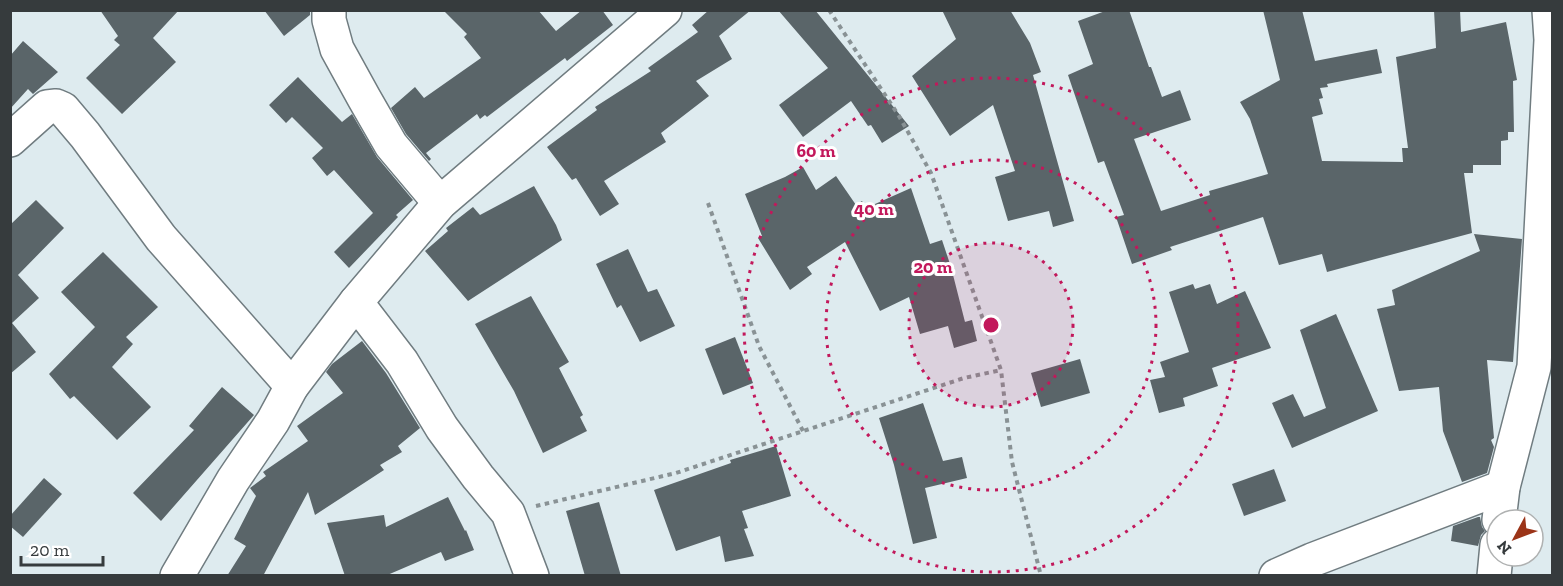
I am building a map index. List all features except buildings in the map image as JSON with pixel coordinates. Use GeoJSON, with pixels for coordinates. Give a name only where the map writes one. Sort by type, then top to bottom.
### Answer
{"type":"FeatureCollection","features":[{"type":"Feature","properties":{"kind":"street"},"geometry":{"type":"LineString","coordinates":[[329,10],[329,20],[337,50],[369,107],[391,145],[440,203]]}},
{"type":"Feature","properties":{"kind":"street"},"geometry":{"type":"LineString","coordinates":[[177,576],[233,480],[273,421],[292,386],[356,302],[440,203],[665,10]]}},
{"type":"Feature","properties":{"kind":"street"},"geometry":{"type":"LineString","coordinates":[[1500,508],[1503,487],[1534,367],[1551,40],[1549,10]]}},
{"type":"Feature","properties":{"kind":"street"},"geometry":{"type":"LineString","coordinates":[[10,140],[47,107],[56,106],[63,109],[174,254],[292,386]]}},
{"type":"Feature","properties":{"kind":"street"},"geometry":{"type":"LineString","coordinates":[[356,302],[402,362],[442,428],[508,513],[532,576]]}},
{"type":"Feature","properties":{"kind":"street"},"geometry":{"type":"LineString","coordinates":[[1276,576],[1503,487]]}},
{"type":"Feature","properties":{"kind":"path"},"geometry":{"type":"LineString","coordinates":[[829,10],[899,116],[931,172],[1001,370],[1012,462],[1041,576]]}},
{"type":"Feature","properties":{"kind":"path"},"geometry":{"type":"LineString","coordinates":[[708,203],[759,346],[802,431]]}},
{"type":"Feature","properties":{"kind":"path"},"geometry":{"type":"LineString","coordinates":[[508,513],[676,473],[964,378],[1001,370]]}}]}
